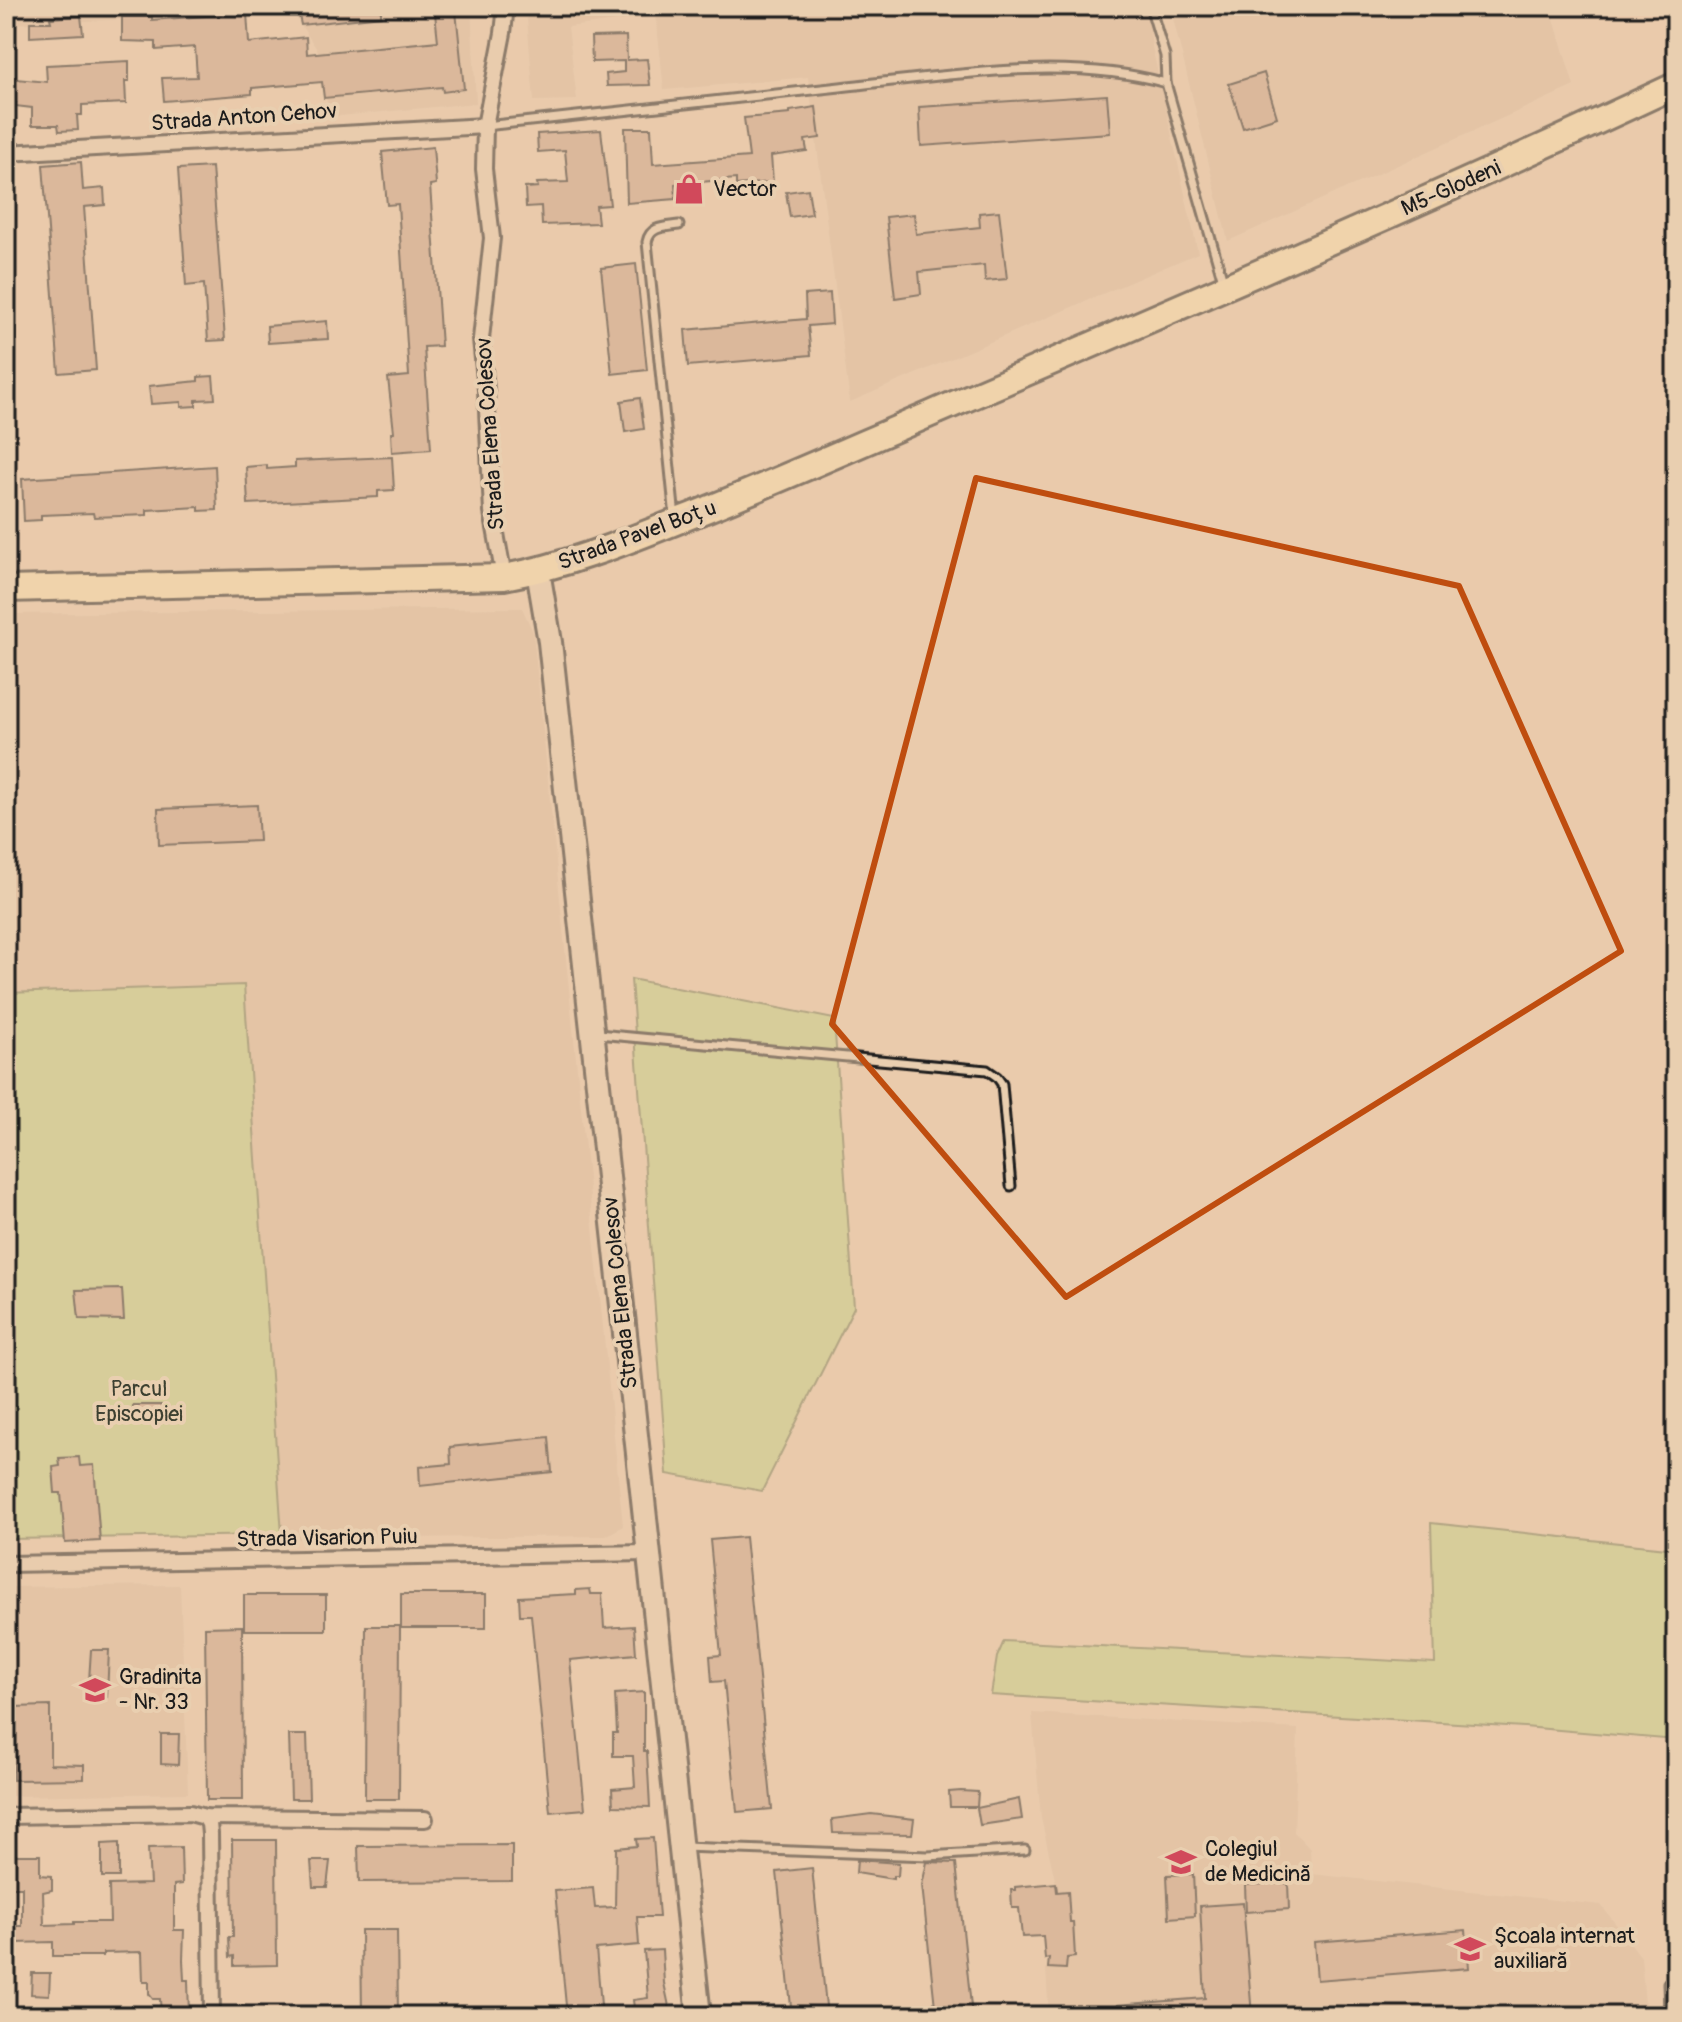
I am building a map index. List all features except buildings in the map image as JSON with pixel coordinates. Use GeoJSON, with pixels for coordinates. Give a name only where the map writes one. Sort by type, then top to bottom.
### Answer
{"type":"FeatureCollection","features":[{"type":"Feature","properties":{"kind":"main road","name":"M5-Glodeni"},"geometry":{"type":"LineString","coordinates":[[1225,287],[1676,85]]}},
{"type":"Feature","properties":{"kind":"main road","name":"Strada Pavel Boțu"},"geometry":{"type":"LineString","coordinates":[[6,589],[504,577],[538,571],[676,522],[1225,287]]}},
{"type":"Feature","properties":{"kind":"street","name":"Strada Elena Colesov"},"geometry":{"type":"LineString","coordinates":[[504,577],[492,512],[481,339],[492,238],[484,169],[485,126],[506,6]]}},
{"type":"Feature","properties":{"kind":"street","name":"Strada Anton Cehov"},"geometry":{"type":"LineString","coordinates":[[6,153],[485,126]]}},
{"type":"Feature","properties":{"kind":"street","name":"Strada Elena Colesov"},"geometry":{"type":"LineString","coordinates":[[538,571],[550,642],[594,1034],[619,1293],[699,2016]]}},
{"type":"Feature","properties":{"kind":"street","name":"Strada Visarion Puiu"},"geometry":{"type":"LineString","coordinates":[[6,1564],[649,1553]]}},
{"type":"Feature","properties":{"kind":"street"},"geometry":{"type":"LineString","coordinates":[[6,1816],[190,1813],[205,1817],[425,1819]]}},
{"type":"Feature","properties":{"kind":"street"},"geometry":{"type":"LineString","coordinates":[[205,1817],[210,1834],[212,2016]]}},
{"type":"Feature","properties":{"kind":"lane"},"geometry":{"type":"LineString","coordinates":[[1150,6],[1165,56],[1166,83],[1225,287]]}},
{"type":"Feature","properties":{"kind":"lane"},"geometry":{"type":"LineString","coordinates":[[485,126],[946,75],[1064,69],[1134,74],[1166,83]]}},
{"type":"Feature","properties":{"kind":"lane"},"geometry":{"type":"LineString","coordinates":[[676,522],[647,242],[655,229],[679,225]]}},
{"type":"Feature","properties":{"kind":"lane"},"geometry":{"type":"LineString","coordinates":[[594,1034],[987,1070],[1002,1084],[1011,1186]]}},
{"type":"Feature","properties":{"kind":"lane"},"geometry":{"type":"LineString","coordinates":[[681,1847],[928,1856],[1025,1850]]}},
{"type":"Feature","properties":{"kind":"lane"},"geometry":{"type":"LineString","coordinates":[[1668,1983],[1669,2016]]}},
{"type":"Feature","properties":{"kind":"highlighted area"},"geometry":{"type":"Polygon","coordinates":[[[976,478],[1459,586],[1621,951],[1066,1297],[832,1024],[976,478]]]}},
{"type":"Feature","properties":{"kind":"shaded area"},"geometry":{"type":"Polygon","coordinates":[[[6,6],[471,6],[476,103],[329,117],[320,54],[293,13],[6,24],[6,6]]]}},
{"type":"Feature","properties":{"kind":"shaded area"},"geometry":{"type":"Polygon","coordinates":[[[526,6],[1147,6],[1152,47],[1198,253],[850,402],[808,77],[664,90],[656,16],[568,27],[577,100],[534,101],[526,6]]]}},
{"type":"Feature","properties":{"kind":"shaded area"},"geometry":{"type":"Polygon","coordinates":[[[1170,6],[1550,6],[1574,86],[1228,241],[1170,6]]]}},
{"type":"Feature","properties":{"kind":"shaded area"},"geometry":{"type":"Polygon","coordinates":[[[522,608],[533,632],[623,1526],[606,1536],[282,1539],[244,986],[6,993],[6,614],[522,608]]]}},
{"type":"Feature","properties":{"kind":"shaded area","name":"Gradinita - Nr. 33"},"geometry":{"type":"Polygon","coordinates":[[[180,1585],[188,1793],[6,1796],[6,1587],[180,1585]]]}},
{"type":"Feature","properties":{"kind":"shaded area","name":"Colegiul de Medicină"},"geometry":{"type":"Polygon","coordinates":[[[1032,1713],[1298,1729],[1294,1832],[1310,1849],[1311,1874],[1601,1905],[1641,1957],[1646,2016],[1049,2016],[1046,1969],[1065,1968],[1056,1884],[1041,1818],[1032,1713]]]}},
{"type":"Feature","properties":{"kind":"green space"},"geometry":{"type":"Polygon","coordinates":[[[631,979],[834,1019],[854,1307],[762,1491],[667,1474],[631,979]]]}},
{"type":"Feature","properties":{"kind":"green space","name":"Parcul Episcopiei"},"geometry":{"type":"Polygon","coordinates":[[[244,985],[282,1535],[6,1539],[6,993],[244,985]]]}},
{"type":"Feature","properties":{"kind":"green space"},"geometry":{"type":"Polygon","coordinates":[[[1431,1523],[1676,1549],[1676,1740],[1524,1727],[991,1695],[997,1657],[1004,1641],[1435,1663],[1431,1523]]]}},
{"type":"Feature","properties":{"kind":"place","name":"Vector"},"geometry":{"type":"Point","coordinates":[689,189]}},
{"type":"Feature","properties":{"kind":"place","name":"Gradinita - Nr. 33"},"geometry":{"type":"Point","coordinates":[95,1690]}},
{"type":"Feature","properties":{"kind":"place","name":"Colegiul de Medicină"},"geometry":{"type":"Point","coordinates":[1181,1862]}},
{"type":"Feature","properties":{"kind":"place","name":"Şcoala internat auxiliară"},"geometry":{"type":"Point","coordinates":[1470,1949]}}]}
